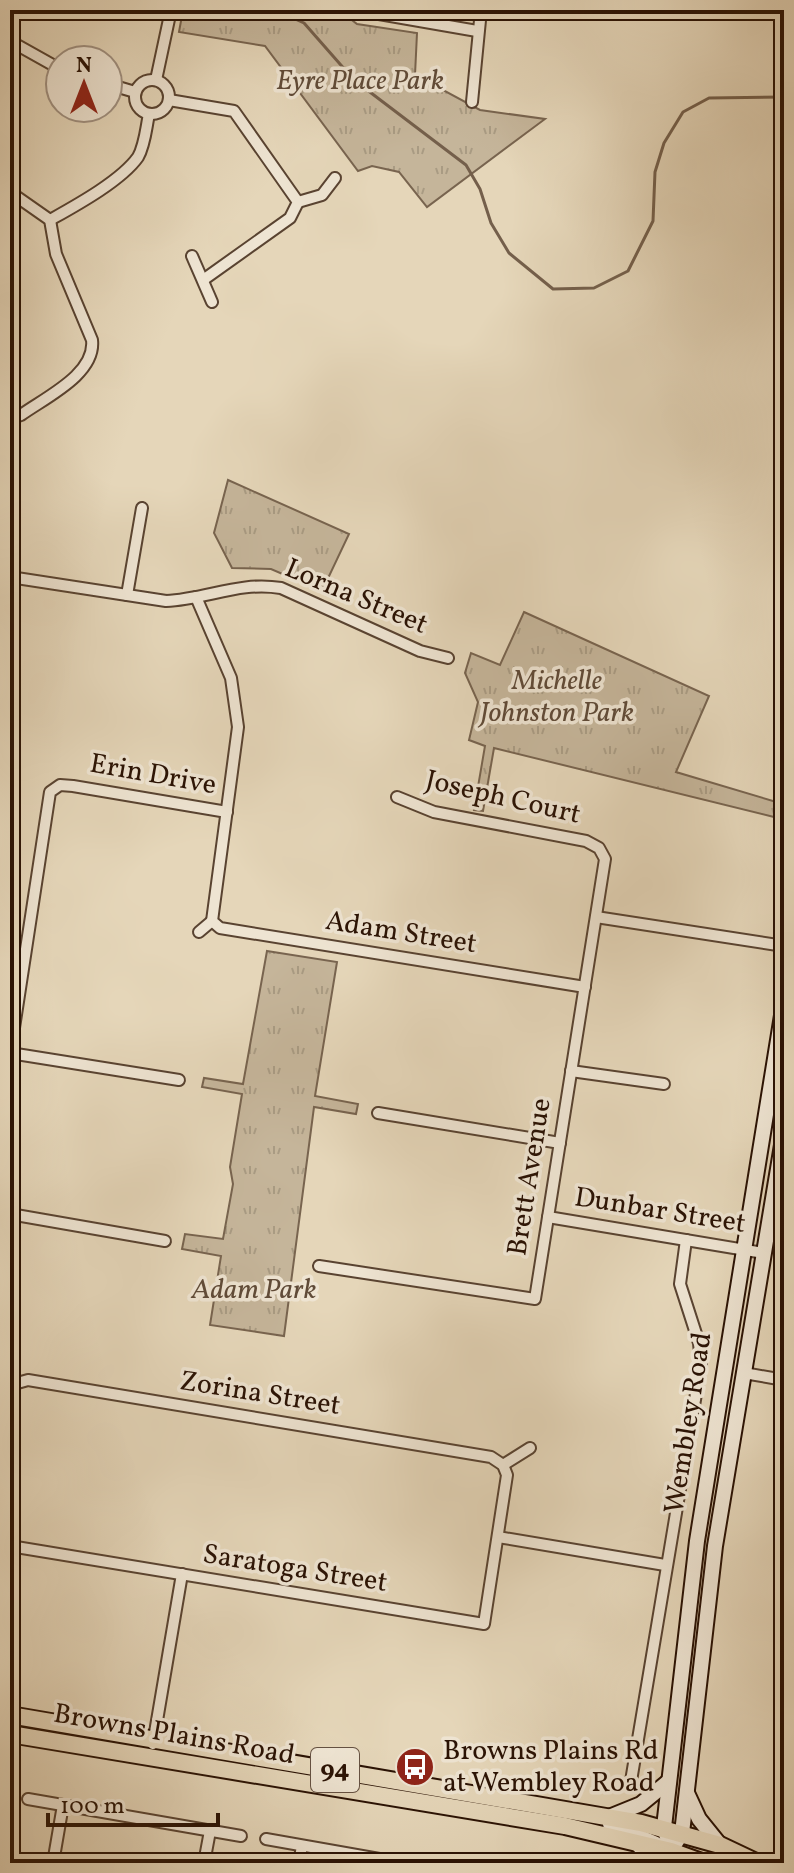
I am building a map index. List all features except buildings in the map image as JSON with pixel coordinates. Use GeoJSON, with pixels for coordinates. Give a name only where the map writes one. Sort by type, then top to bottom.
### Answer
{"type":"FeatureCollection","features":[{"type":"Feature","properties":{"kind":"main road","name":"Wembley Road"},"geometry":{"type":"LineString","coordinates":[[673,1857],[664,1827],[697,1541],[784,1003]]}},
{"type":"Feature","properties":{"kind":"main road","name":"Wembley Road"},"geometry":{"type":"LineString","coordinates":[[673,1857],[682,1833],[715,1546],[784,1133]]}},
{"type":"Feature","properties":{"kind":"main road","name":"Browns Plains Road"},"geometry":{"type":"LineString","coordinates":[[10,1715],[664,1827],[720,1845],[758,1863]]}},
{"type":"Feature","properties":{"kind":"main road","name":"Browns Plains Road"},"geometry":{"type":"LineString","coordinates":[[10,1734],[565,1826],[704,1863]]}},
{"type":"Feature","properties":{"kind":"main road"},"geometry":{"type":"LineString","coordinates":[[609,1817],[641,1804],[669,1781]]}},
{"type":"Feature","properties":{"kind":"main road"},"geometry":{"type":"LineString","coordinates":[[685,1789],[699,1819],[720,1845]]}},
{"type":"Feature","properties":{"kind":"main road"},"geometry":{"type":"LineString","coordinates":[[567,1810],[583,1819],[630,1830],[673,1857]]}},
{"type":"Feature","properties":{"kind":"street"},"geometry":{"type":"LineString","coordinates":[[156,80],[171,10]]}},
{"type":"Feature","properties":{"kind":"street"},"geometry":{"type":"LineString","coordinates":[[356,10],[477,31]]}},
{"type":"Feature","properties":{"kind":"street"},"geometry":{"type":"LineString","coordinates":[[472,102],[481,10]]}},
{"type":"Feature","properties":{"kind":"street"},"geometry":{"type":"LineString","coordinates":[[10,41],[44,60]]}},
{"type":"Feature","properties":{"kind":"street"},"geometry":{"type":"LineString","coordinates":[[156,80],[167,90],[169,100],[160,112],[149,114],[136,104],[135,92],[141,84],[156,80]]}},
{"type":"Feature","properties":{"kind":"street"},"geometry":{"type":"LineString","coordinates":[[124,89],[135,92]]}},
{"type":"Feature","properties":{"kind":"street"},"geometry":{"type":"LineString","coordinates":[[169,100],[234,111],[298,202]]}},
{"type":"Feature","properties":{"kind":"street"},"geometry":{"type":"LineString","coordinates":[[50,220],[83,202],[132,163],[143,145],[149,114]]}},
{"type":"Feature","properties":{"kind":"street"},"geometry":{"type":"LineString","coordinates":[[203,280],[290,218],[298,202],[322,195],[335,178]]}},
{"type":"Feature","properties":{"kind":"street"},"geometry":{"type":"LineString","coordinates":[[10,192],[50,220],[56,254],[92,340],[94,354],[87,366],[21,415],[10,419]]}},
{"type":"Feature","properties":{"kind":"street"},"geometry":{"type":"LineString","coordinates":[[192,256],[212,302]]}},
{"type":"Feature","properties":{"kind":"street"},"geometry":{"type":"LineString","coordinates":[[127,595],[142,508]]}},
{"type":"Feature","properties":{"kind":"street","name":"Lorna Street"},"geometry":{"type":"LineString","coordinates":[[10,577],[166,601],[238,586],[257,584],[281,588],[420,651],[448,658]]}},
{"type":"Feature","properties":{"kind":"street"},"geometry":{"type":"LineString","coordinates":[[196,597],[236,699],[238,727],[212,921],[199,932]]}},
{"type":"Feature","properties":{"kind":"street","name":"Erin Drive"},"geometry":{"type":"LineString","coordinates":[[10,1053],[50,792],[60,785],[73,786],[227,812]]}},
{"type":"Feature","properties":{"kind":"street","name":"Joseph Court"},"geometry":{"type":"LineString","coordinates":[[397,797],[434,812],[586,841],[599,848]]}},
{"type":"Feature","properties":{"kind":"street","name":"Brett Avenue"},"geometry":{"type":"LineString","coordinates":[[319,1266],[535,1299],[605,859],[599,848]]}},
{"type":"Feature","properties":{"kind":"street"},"geometry":{"type":"LineString","coordinates":[[596,917],[784,946]]}},
{"type":"Feature","properties":{"kind":"street","name":"Adam Street"},"geometry":{"type":"LineString","coordinates":[[212,921],[220,928],[585,987]]}},
{"type":"Feature","properties":{"kind":"street"},"geometry":{"type":"LineString","coordinates":[[10,1053],[179,1080]]}},
{"type":"Feature","properties":{"kind":"street"},"geometry":{"type":"LineString","coordinates":[[571,1071],[664,1084]]}},
{"type":"Feature","properties":{"kind":"street"},"geometry":{"type":"LineString","coordinates":[[378,1113],[560,1143]]}},
{"type":"Feature","properties":{"kind":"street"},"geometry":{"type":"LineString","coordinates":[[10,1214],[165,1241]]}},
{"type":"Feature","properties":{"kind":"street","name":"Dunbar Street"},"geometry":{"type":"LineString","coordinates":[[548,1217],[764,1253]]}},
{"type":"Feature","properties":{"kind":"street","name":"Wembley Road"},"geometry":{"type":"LineString","coordinates":[[631,1781],[701,1364],[699,1343],[680,1284],[686,1240]]}},
{"type":"Feature","properties":{"kind":"street"},"geometry":{"type":"LineString","coordinates":[[744,1373],[784,1380]]}},
{"type":"Feature","properties":{"kind":"street","name":"Zorina Street"},"geometry":{"type":"LineString","coordinates":[[10,1389],[14,1384],[28,1380],[491,1457],[503,1465]]}},
{"type":"Feature","properties":{"kind":"street"},"geometry":{"type":"LineString","coordinates":[[530,1448],[503,1465],[507,1475],[498,1537],[665,1565]]}},
{"type":"Feature","properties":{"kind":"street","name":"Saratoga Street"},"geometry":{"type":"LineString","coordinates":[[10,1546],[484,1624],[498,1537]]}},
{"type":"Feature","properties":{"kind":"street"},"geometry":{"type":"LineString","coordinates":[[151,1757],[182,1574]]}},
{"type":"Feature","properties":{"kind":"street"},"geometry":{"type":"LineString","coordinates":[[28,1799],[241,1836]]}},
{"type":"Feature","properties":{"kind":"street"},"geometry":{"type":"LineString","coordinates":[[53,1863],[63,1805]]}},
{"type":"Feature","properties":{"kind":"street"},"geometry":{"type":"LineString","coordinates":[[204,1863],[210,1831]]}},
{"type":"Feature","properties":{"kind":"street"},"geometry":{"type":"LineString","coordinates":[[266,1839],[402,1863]]}},
{"type":"Feature","properties":{"kind":"street"},"geometry":{"type":"LineString","coordinates":[[633,1842],[651,1863]]}},
{"type":"Feature","properties":{"kind":"street"},"geometry":{"type":"LineString","coordinates":[[299,1863],[302,1846]]}},
{"type":"Feature","properties":{"kind":"green space","name":"Eyre Place Park"},"geometry":{"type":"Polygon","coordinates":[[[183,10],[339,10],[357,24],[417,33],[415,75],[480,110],[545,119],[427,207],[399,172],[372,166],[358,171],[265,46],[179,32],[183,10]]]}},
{"type":"Feature","properties":{"kind":"green space"},"geometry":{"type":"Polygon","coordinates":[[[228,480],[349,534],[322,591],[271,569],[232,568],[214,533],[228,480]]]}},
{"type":"Feature","properties":{"kind":"green space","name":"Michelle Johnston Park"},"geometry":{"type":"Polygon","coordinates":[[[524,612],[709,696],[676,772],[783,804],[778,818],[494,748],[483,811],[474,810],[485,746],[469,740],[478,702],[465,673],[471,653],[500,665],[524,612]]]}},
{"type":"Feature","properties":{"kind":"green space","name":"Adam Park"},"geometry":{"type":"Polygon","coordinates":[[[267,951],[337,962],[315,1096],[358,1104],[356,1114],[314,1107],[284,1336],[210,1325],[221,1256],[182,1249],[185,1234],[223,1239],[233,1184],[230,1167],[242,1094],[202,1087],[204,1078],[243,1084],[267,951]]]}},
{"type":"Feature","properties":{"kind":"waterway"},"geometry":{"type":"LineString","coordinates":[[275,10],[304,23],[354,80],[466,165],[480,189],[491,223],[509,253],[553,289],[594,288],[628,271],[653,221],[655,172],[664,143],[683,112],[709,98],[784,97]]}},
{"type":"Feature","properties":{"kind":"place","name":"Browns Plains Rd at Wembley Road"},"geometry":{"type":"Point","coordinates":[415,1767]}}]}
